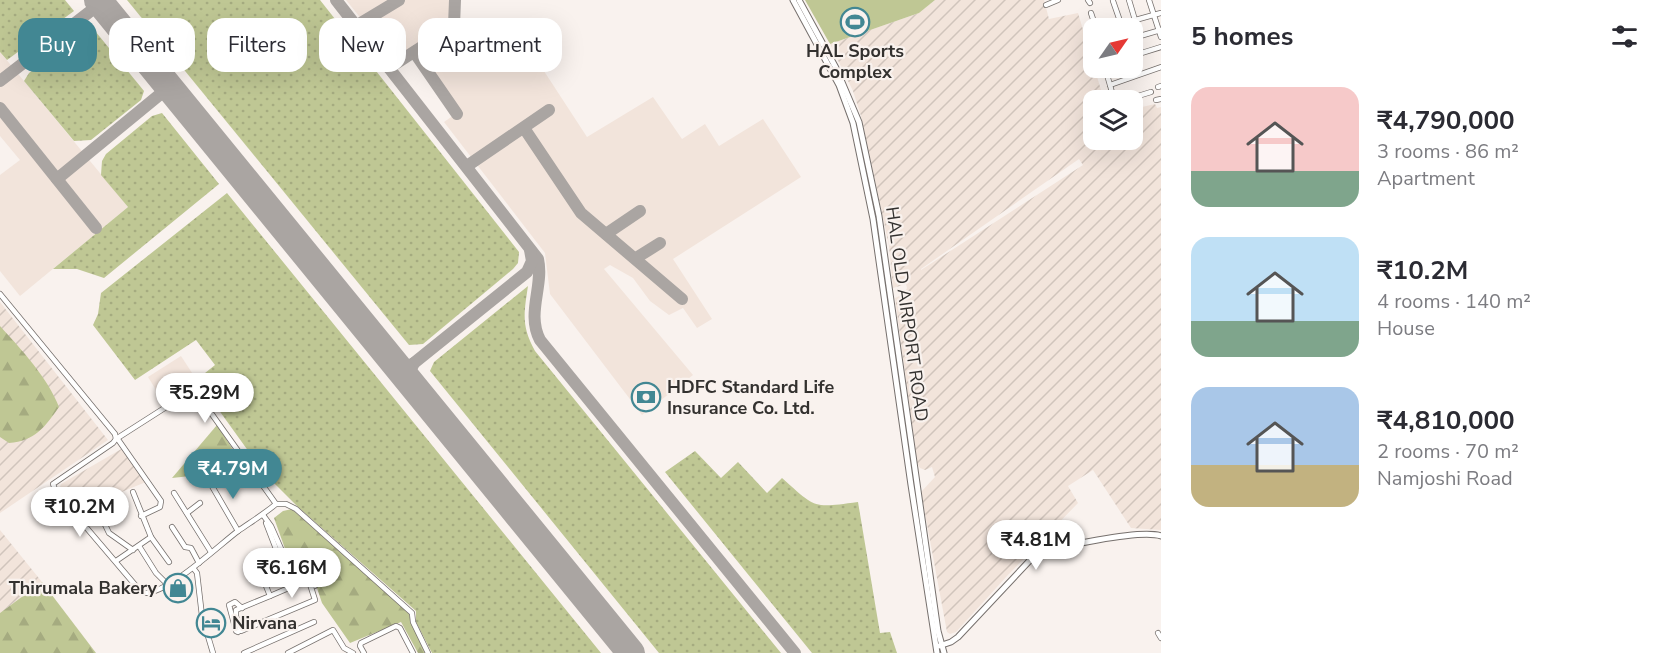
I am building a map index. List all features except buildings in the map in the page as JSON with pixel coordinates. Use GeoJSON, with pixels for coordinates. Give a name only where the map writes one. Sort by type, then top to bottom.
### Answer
{"type":"FeatureCollection","features":[{"type":"Feature","properties":{"kind":"main road","name":"HAL OLD AIRPORT ROAD"},"geometry":{"type":"LineString","coordinates":[[794,0],[839,85],[853,123],[877,223],[909,474],[934,636],[939,646]]}},
{"type":"Feature","properties":{"kind":"main road","name":"HAL OLD AIRPORT ROAD"},"geometry":{"type":"LineString","coordinates":[[799,0],[836,68],[859,123],[877,223],[939,646]]}},
{"type":"Feature","properties":{"kind":"main road"},"geometry":{"type":"LineString","coordinates":[[939,646],[958,638],[1034,556],[1050,549],[1144,533],[1161,536]]}},
{"type":"Feature","properties":{"kind":"main road"},"geometry":{"type":"LineString","coordinates":[[937,653],[939,646]]}},
{"type":"Feature","properties":{"kind":"main road"},"geometry":{"type":"LineString","coordinates":[[939,646],[944,653]]}},
{"type":"Feature","properties":{"kind":"street"},"geometry":{"type":"LineString","coordinates":[[1046,4],[1058,0]]}},
{"type":"Feature","properties":{"kind":"street"},"geometry":{"type":"LineString","coordinates":[[1129,0],[1134,18]]}},
{"type":"Feature","properties":{"kind":"street"},"geometry":{"type":"LineString","coordinates":[[1149,0],[1161,37]]}},
{"type":"Feature","properties":{"kind":"street"},"geometry":{"type":"LineString","coordinates":[[1113,1],[1119,18]]}},
{"type":"Feature","properties":{"kind":"street"},"geometry":{"type":"LineString","coordinates":[[1091,13],[1093,18]]}},
{"type":"Feature","properties":{"kind":"street"},"geometry":{"type":"LineString","coordinates":[[1143,18],[1161,13]]}},
{"type":"Feature","properties":{"kind":"street"},"geometry":{"type":"LineString","coordinates":[[1143,35],[1160,30]]}},
{"type":"Feature","properties":{"kind":"street"},"geometry":{"type":"LineString","coordinates":[[1143,52],[1161,46]]}},
{"type":"Feature","properties":{"kind":"street"},"geometry":{"type":"LineString","coordinates":[[1110,85],[1161,67]]}},
{"type":"Feature","properties":{"kind":"street"},"geometry":{"type":"LineString","coordinates":[[1108,78],[1111,90]]}},
{"type":"Feature","properties":{"kind":"street"},"geometry":{"type":"LineString","coordinates":[[1143,94],[1151,92]]}},
{"type":"Feature","properties":{"kind":"street"},"geometry":{"type":"LineString","coordinates":[[0,294],[115,434],[161,501],[160,507],[141,516]]}},
{"type":"Feature","properties":{"kind":"street"},"geometry":{"type":"LineString","coordinates":[[276,504],[194,392],[181,396],[53,484],[56,492],[77,519],[142,593],[148,593],[194,569],[211,552],[276,504],[286,504],[296,509],[409,610],[428,653]]}},
{"type":"Feature","properties":{"kind":"street"},"geometry":{"type":"LineString","coordinates":[[234,487],[253,472]]}},
{"type":"Feature","properties":{"kind":"street"},"geometry":{"type":"LineString","coordinates":[[209,481],[238,531]]}},
{"type":"Feature","properties":{"kind":"street"},"geometry":{"type":"LineString","coordinates":[[133,492],[151,537],[169,562]]}},
{"type":"Feature","properties":{"kind":"street"},"geometry":{"type":"LineString","coordinates":[[174,493],[211,552]]}},
{"type":"Feature","properties":{"kind":"street"},"geometry":{"type":"LineString","coordinates":[[77,519],[115,499]]}},
{"type":"Feature","properties":{"kind":"street"},"geometry":{"type":"LineString","coordinates":[[187,513],[200,503]]}},
{"type":"Feature","properties":{"kind":"street"},"geometry":{"type":"LineString","coordinates":[[97,508],[109,533],[133,550]]}},
{"type":"Feature","properties":{"kind":"street"},"geometry":{"type":"LineString","coordinates":[[263,515],[271,526],[284,561]]}},
{"type":"Feature","properties":{"kind":"street"},"geometry":{"type":"LineString","coordinates":[[172,527],[185,547],[191,548],[199,563]]}},
{"type":"Feature","properties":{"kind":"street"},"geometry":{"type":"LineString","coordinates":[[116,561],[151,537]]}},
{"type":"Feature","properties":{"kind":"street"},"geometry":{"type":"LineString","coordinates":[[139,546],[156,573],[167,584]]}},
{"type":"Feature","properties":{"kind":"street"},"geometry":{"type":"LineString","coordinates":[[270,596],[260,572],[292,559],[305,581],[309,581],[315,600],[241,631],[236,610],[242,608],[270,596],[305,581]]}},
{"type":"Feature","properties":{"kind":"street"},"geometry":{"type":"LineString","coordinates":[[298,567],[301,567],[312,579],[315,586]]}},
{"type":"Feature","properties":{"kind":"street"},"geometry":{"type":"LineString","coordinates":[[194,569],[197,573],[202,616],[212,652],[206,653]]}},
{"type":"Feature","properties":{"kind":"street"},"geometry":{"type":"LineString","coordinates":[[238,632],[229,605],[235,602],[242,608]]}},
{"type":"Feature","properties":{"kind":"street"},"geometry":{"type":"LineString","coordinates":[[244,653],[314,622]]}},
{"type":"Feature","properties":{"kind":"street"},"geometry":{"type":"LineString","coordinates":[[364,653],[360,646],[361,642],[396,626],[400,627],[413,653]]}},
{"type":"Feature","properties":{"kind":"street"},"geometry":{"type":"LineString","coordinates":[[288,653],[333,630],[344,648],[353,653]]}},
{"type":"Feature","properties":{"kind":"shaded area"},"geometry":{"type":"Polygon","coordinates":[[[346,0],[459,0],[451,7],[458,18],[418,18],[418,63],[415,59],[406,60],[406,18],[361,18],[346,0]]]}},
{"type":"Feature","properties":{"kind":"shaded area"},"geometry":{"type":"Polygon","coordinates":[[[935,0],[1044,0],[1049,19],[1078,13],[1083,30],[1083,78],[1097,78],[1101,90],[1083,90],[1083,150],[1143,150],[1143,107],[1155,104],[1157,108],[1161,107],[1161,530],[1131,528],[1093,470],[1068,486],[1078,503],[956,632],[950,634],[947,632],[921,492],[935,477],[932,467],[925,470],[917,463],[895,298],[904,294],[907,288],[906,284],[893,288],[889,246],[861,116],[853,91],[830,44],[919,13],[935,0]],[[1079,159],[921,269],[1083,165],[1079,159]]]}},
{"type":"Feature","properties":{"kind":"shaded area"},"geometry":{"type":"Polygon","coordinates":[[[0,52],[128,207],[20,296],[0,271],[0,175],[20,160],[0,136],[0,52]]]}},
{"type":"Feature","properties":{"kind":"shaded area"},"geometry":{"type":"Polygon","coordinates":[[[424,72],[545,72],[587,137],[653,97],[682,139],[705,124],[719,146],[763,119],[801,177],[673,259],[712,319],[697,328],[683,308],[669,315],[650,301],[633,278],[610,265],[604,269],[693,375],[642,415],[550,294],[545,253],[444,122],[454,115],[424,72]]]}},
{"type":"Feature","properties":{"kind":"shaded area"},"geometry":{"type":"Polygon","coordinates":[[[0,302],[108,440],[0,513],[0,302]]]}},
{"type":"Feature","properties":{"kind":"shaded area"},"geometry":{"type":"Polygon","coordinates":[[[181,356],[194,376],[161,398],[148,377],[181,356]]]}},
{"type":"Feature","properties":{"kind":"shaded area"},"geometry":{"type":"Polygon","coordinates":[[[123,448],[146,482],[75,511],[59,490],[61,484],[123,448]]]}},
{"type":"Feature","properties":{"kind":"shaded area"},"geometry":{"type":"Polygon","coordinates":[[[0,530],[42,582],[0,613],[0,530]]]}},
{"type":"Feature","properties":{"kind":"green space"},"geometry":{"type":"Polygon","coordinates":[[[0,0],[65,0],[74,11],[64,18],[18,18],[18,52],[7,60],[0,52],[0,0]]]}},
{"type":"Feature","properties":{"kind":"green space"},"geometry":{"type":"Polygon","coordinates":[[[127,0],[320,0],[334,18],[319,18],[319,72],[377,72],[519,252],[518,263],[423,344],[409,345],[186,72],[195,72],[195,18],[142,18],[127,0]]]}},
{"type":"Feature","properties":{"kind":"green space","name":"HAL Sports Complex"},"geometry":{"type":"Polygon","coordinates":[[[805,0],[935,0],[919,13],[830,44],[805,0]]]}},
{"type":"Feature","properties":{"kind":"green space"},"geometry":{"type":"Polygon","coordinates":[[[97,33],[109,48],[109,72],[129,72],[144,91],[141,100],[91,140],[74,141],[24,81],[29,73],[97,72],[97,33]]]}},
{"type":"Feature","properties":{"kind":"green space"},"geometry":{"type":"Polygon","coordinates":[[[162,113],[219,184],[104,278],[77,269],[53,269],[128,207],[101,175],[102,161],[106,154],[152,116],[162,113]]]}},
{"type":"Feature","properties":{"kind":"green space"},"geometry":{"type":"Polygon","coordinates":[[[227,193],[601,653],[432,653],[416,622],[416,611],[298,507],[264,473],[208,395],[210,390],[200,377],[215,365],[196,340],[135,380],[93,325],[98,314],[101,293],[227,193]]]}},
{"type":"Feature","properties":{"kind":"green space"},"geometry":{"type":"Polygon","coordinates":[[[528,286],[525,319],[527,334],[535,351],[781,653],[659,653],[430,371],[434,362],[528,286]]]}},
{"type":"Feature","properties":{"kind":"green space"},"geometry":{"type":"Polygon","coordinates":[[[0,326],[41,375],[59,407],[38,432],[18,442],[9,443],[0,437],[0,326]]]}},
{"type":"Feature","properties":{"kind":"green space"},"geometry":{"type":"Polygon","coordinates":[[[217,425],[246,470],[172,478],[217,425]]]}},
{"type":"Feature","properties":{"kind":"green space"},"geometry":{"type":"Polygon","coordinates":[[[695,451],[721,478],[738,462],[767,493],[782,478],[802,496],[816,504],[858,502],[880,633],[890,632],[897,653],[812,653],[665,472],[695,451]]]}},
{"type":"Feature","properties":{"kind":"green space"},"geometry":{"type":"Polygon","coordinates":[[[292,509],[409,613],[425,653],[418,653],[401,622],[350,643],[322,603],[314,579],[294,556],[288,557],[274,518],[283,511],[292,509]]]}},
{"type":"Feature","properties":{"kind":"green space"},"geometry":{"type":"Polygon","coordinates":[[[42,582],[96,653],[0,653],[0,613],[42,582]]]}},
{"type":"Feature","properties":{"kind":"taxiway"},"geometry":{"type":"LineString","coordinates":[[336,0],[538,259],[539,279],[535,320],[540,340],[795,653]]}},
{"type":"Feature","properties":{"kind":"taxiway"},"geometry":{"type":"LineString","coordinates":[[369,18],[399,0]]}},
{"type":"Feature","properties":{"kind":"taxiway"},"geometry":{"type":"LineString","coordinates":[[406,57],[454,26],[455,0]]}},
{"type":"Feature","properties":{"kind":"taxiway"},"geometry":{"type":"LineString","coordinates":[[0,81],[101,3]]}},
{"type":"Feature","properties":{"kind":"taxiway"},"geometry":{"type":"LineString","coordinates":[[416,51],[417,56],[457,114]]}},
{"type":"Feature","properties":{"kind":"taxiway"},"geometry":{"type":"LineString","coordinates":[[57,179],[169,87]]}},
{"type":"Feature","properties":{"kind":"taxiway"},"geometry":{"type":"LineString","coordinates":[[0,108],[96,228]]}},
{"type":"Feature","properties":{"kind":"taxiway"},"geometry":{"type":"LineString","coordinates":[[467,166],[549,110]]}},
{"type":"Feature","properties":{"kind":"taxiway"},"geometry":{"type":"LineString","coordinates":[[524,128],[581,213],[682,299]]}},
{"type":"Feature","properties":{"kind":"taxiway"},"geometry":{"type":"LineString","coordinates":[[606,234],[640,211]]}},
{"type":"Feature","properties":{"kind":"taxiway"},"geometry":{"type":"LineString","coordinates":[[636,258],[660,243]]}},
{"type":"Feature","properties":{"kind":"taxiway"},"geometry":{"type":"LineString","coordinates":[[409,381],[414,363],[527,272],[532,261],[530,250]]}},
{"type":"Feature","properties":{"kind":"taxiway"},"geometry":{"type":"LineString","coordinates":[[396,365],[406,367],[414,363]]}},
{"type":"Feature","properties":{"kind":"runway"},"geometry":{"type":"LineString","coordinates":[[98,0],[631,653]]}},
{"type":"Feature","properties":{"kind":"place","name":"HAL Sports Complex"},"geometry":{"type":"Point","coordinates":[855,22]}},
{"type":"Feature","properties":{"kind":"place","name":"HDFC Standard Life Insurance Co. Ltd."},"geometry":{"type":"Point","coordinates":[646,397]}},
{"type":"Feature","properties":{"kind":"place","name":"Thirumala Bakery"},"geometry":{"type":"Point","coordinates":[178,588]}},
{"type":"Feature","properties":{"kind":"place","name":"Nirvana"},"geometry":{"type":"Point","coordinates":[211,623]}}]}
